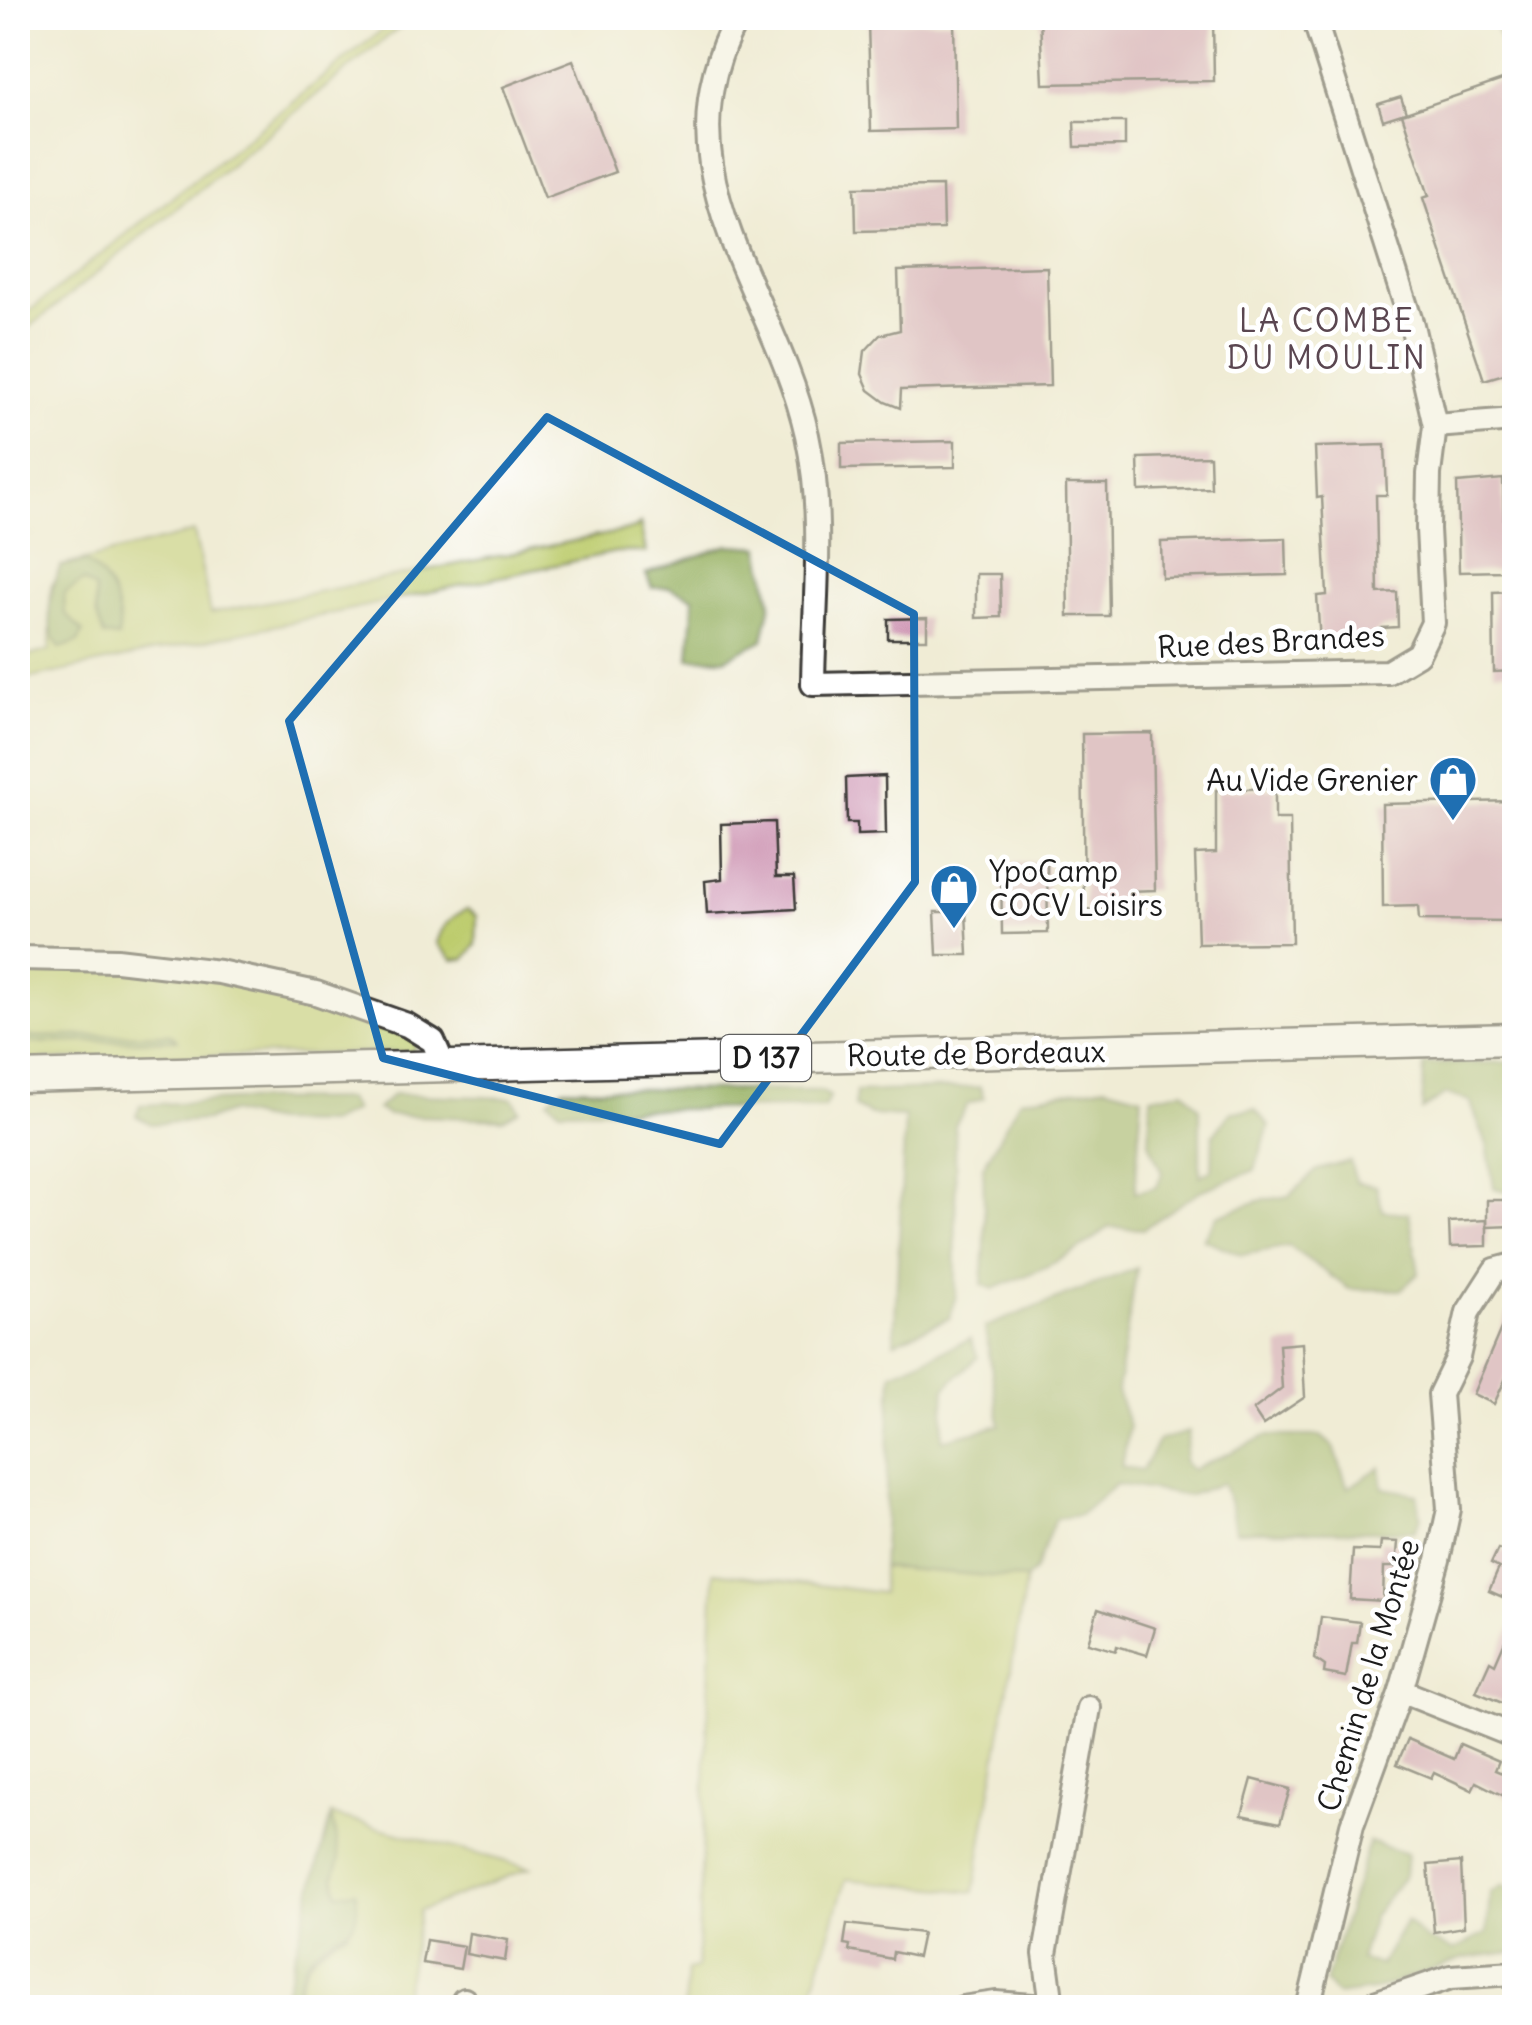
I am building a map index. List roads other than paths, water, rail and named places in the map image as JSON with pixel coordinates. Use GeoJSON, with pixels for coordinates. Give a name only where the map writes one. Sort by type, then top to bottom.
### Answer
{"type":"FeatureCollection","features":[{"type":"Feature","properties":{"kind":"main road","name":"Route de Bordeaux"},"geometry":{"type":"LineString","coordinates":[[18,1078],[1514,1040]]}},
{"type":"Feature","properties":{"kind":"street","name":"Rue des Brandes"},"geometry":{"type":"LineString","coordinates":[[737,18],[726,37],[710,100],[712,176],[723,222],[790,373],[807,434],[817,498],[812,684],[1388,672],[1418,654],[1433,623],[1428,529],[1435,426],[1412,324],[1314,18]]}},
{"type":"Feature","properties":{"kind":"street"},"geometry":{"type":"LineString","coordinates":[[1435,426],[1514,420]]}},
{"type":"Feature","properties":{"kind":"street"},"geometry":{"type":"LineString","coordinates":[[18,958],[117,960],[202,970],[316,993],[407,1025],[433,1041],[444,1066]]}},
{"type":"Feature","properties":{"kind":"street","name":"Chemin de la Montée"},"geometry":{"type":"LineString","coordinates":[[1308,2008],[1352,1825],[1401,1691],[1449,1509],[1440,1394],[1458,1357],[1468,1312],[1495,1270],[1514,1266]]}},
{"type":"Feature","properties":{"kind":"street"},"geometry":{"type":"LineString","coordinates":[[1401,1691],[1514,1736]]}},
{"type":"Feature","properties":{"kind":"street"},"geometry":{"type":"LineString","coordinates":[[962,2008],[996,2003],[1055,2007],[1045,1954],[1090,1708]]}},
{"type":"Feature","properties":{"kind":"street"},"geometry":{"type":"LineString","coordinates":[[1360,2008],[1451,1977],[1514,1973]]}},
{"type":"Feature","properties":{"kind":"place","name":"Au Vide Grenier"},"geometry":{"type":"Point","coordinates":[1453,822]}},
{"type":"Feature","properties":{"kind":"place","name":"YpoCamp COCV Loisirs"},"geometry":{"type":"Point","coordinates":[954,930]}},
{"type":"Feature","properties":{"kind":"district","name":"LA COMBE DU MOULIN"},"geometry":{"type":"Point","coordinates":[1327,338]}}]}
